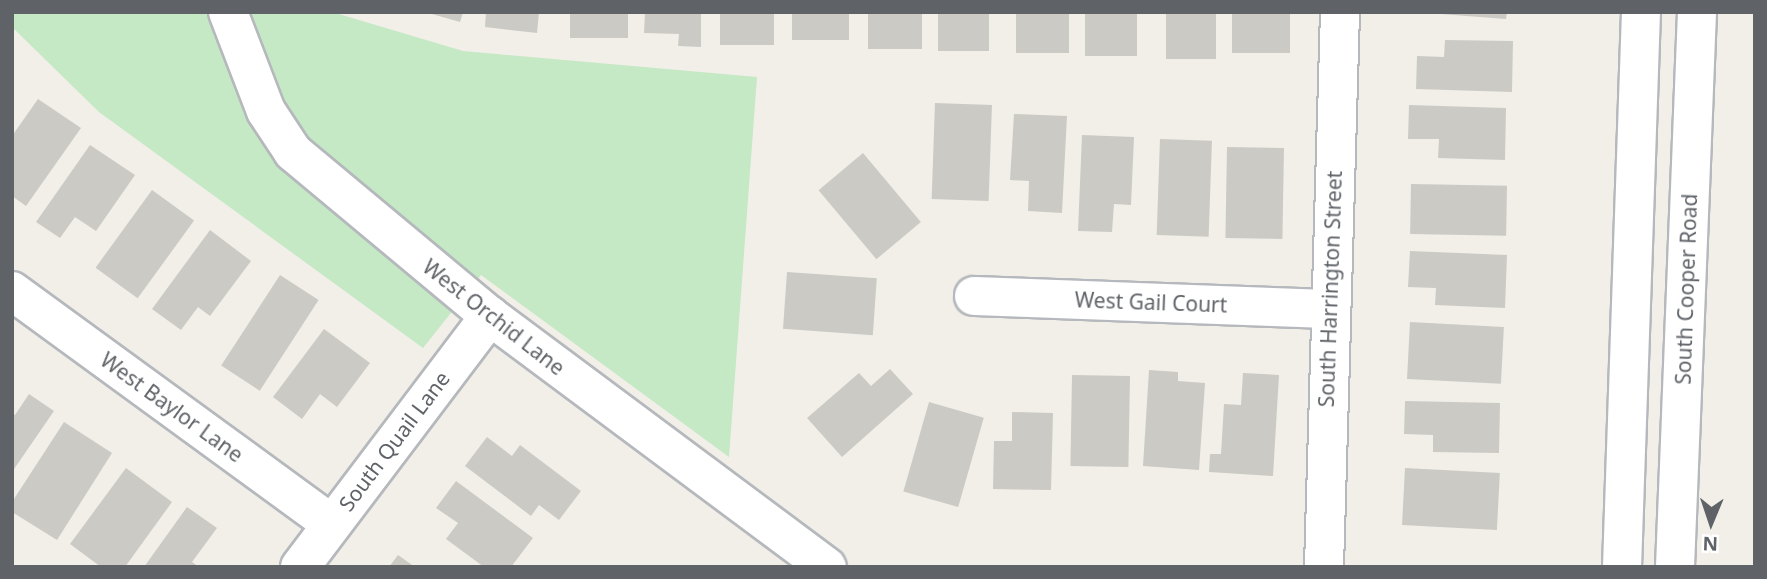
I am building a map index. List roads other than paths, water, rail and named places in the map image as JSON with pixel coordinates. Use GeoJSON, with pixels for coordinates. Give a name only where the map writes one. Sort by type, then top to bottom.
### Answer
{"type":"FeatureCollection","features":[{"type":"Feature","properties":{"kind":"street","name":"West Orchid Lane"},"geometry":{"type":"LineString","coordinates":[[228,12],[265,111],[293,152],[490,316],[827,567]]}},
{"type":"Feature","properties":{"kind":"street","name":"South Harrington Street"},"geometry":{"type":"LineString","coordinates":[[1324,567],[1328,309],[1340,12]]}},
{"type":"Feature","properties":{"kind":"street"},"geometry":{"type":"LineString","coordinates":[[1622,567],[1641,12]]}},
{"type":"Feature","properties":{"kind":"street","name":"South Cooper Road"},"geometry":{"type":"LineString","coordinates":[[1675,567],[1697,12]]}},
{"type":"Feature","properties":{"kind":"street","name":"West Baylor Lane"},"geometry":{"type":"LineString","coordinates":[[12,290],[331,524]]}},
{"type":"Feature","properties":{"kind":"street","name":"West Gail Court"},"geometry":{"type":"LineString","coordinates":[[974,296],[1328,309]]}},
{"type":"Feature","properties":{"kind":"street","name":"South Quail Lane"},"geometry":{"type":"LineString","coordinates":[[300,567],[490,316]]}}]}
